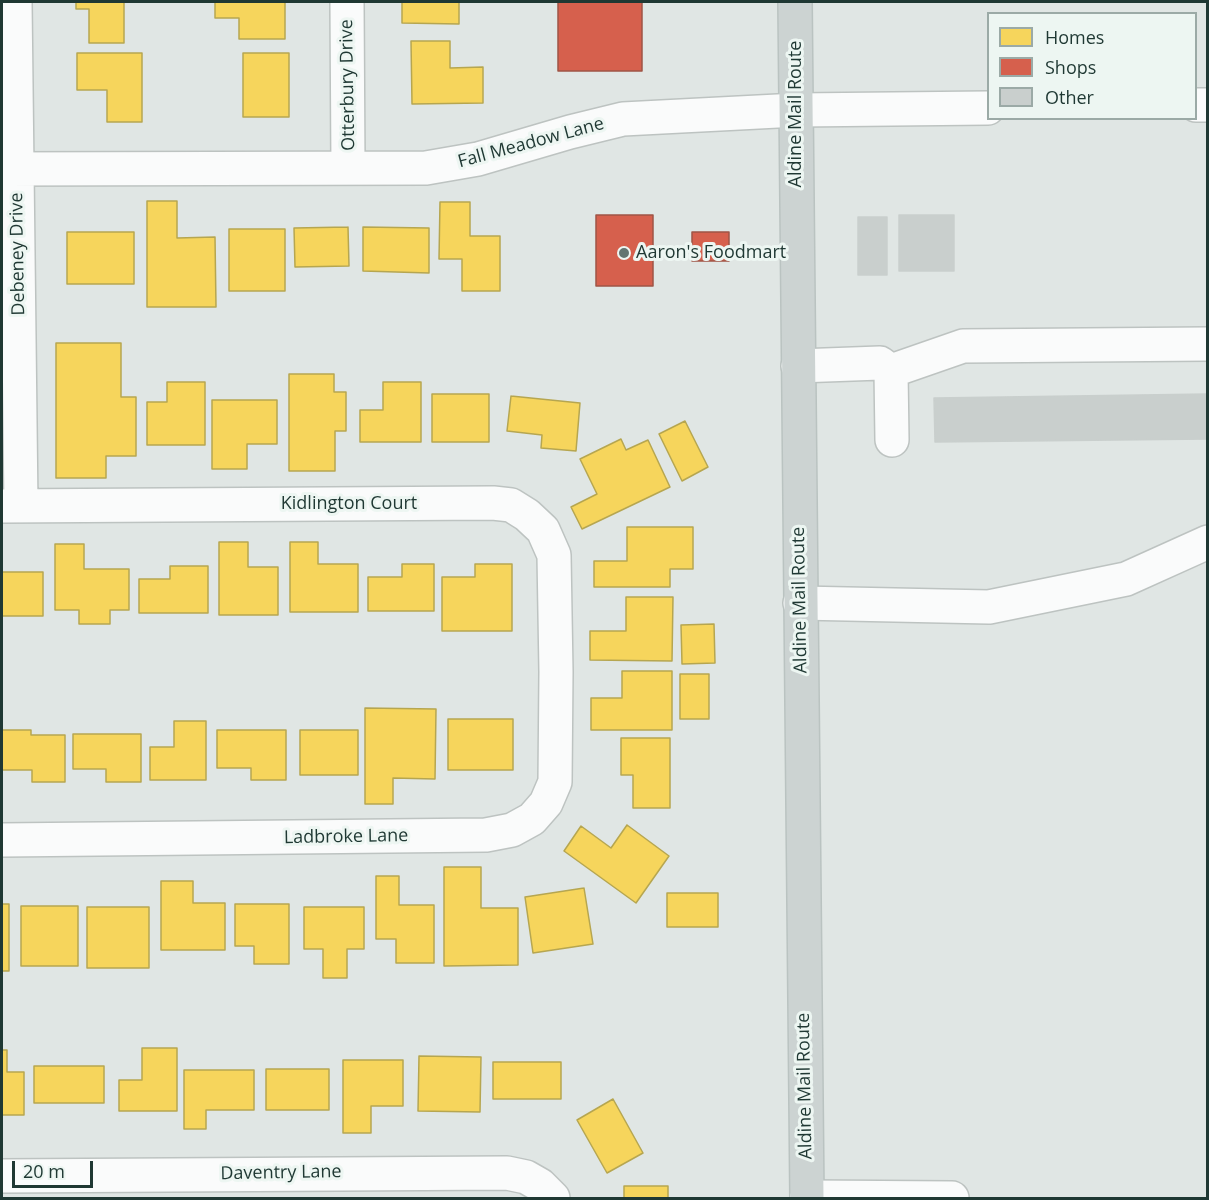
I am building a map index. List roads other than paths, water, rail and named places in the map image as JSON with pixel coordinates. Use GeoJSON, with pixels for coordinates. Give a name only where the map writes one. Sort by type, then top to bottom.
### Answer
{"type":"FeatureCollection","features":[{"type":"Feature","properties":{"kind":"main road","name":"Aldine Mail Route"},"geometry":{"type":"LineString","coordinates":[[795,2],[807,1198]]}},
{"type":"Feature","properties":{"kind":"street","name":"Debeney Drive"},"geometry":{"type":"LineString","coordinates":[[11,506],[9,169],[15,2]]}},
{"type":"Feature","properties":{"kind":"street","name":"Otterbury Drive"},"geometry":{"type":"LineString","coordinates":[[347,2],[348,168]]}},
{"type":"Feature","properties":{"kind":"street","name":"Fall Meadow Lane"},"geometry":{"type":"LineString","coordinates":[[9,169],[426,168],[478,159],[623,119],[797,110],[987,108]]}},
{"type":"Feature","properties":{"kind":"street"},"geometry":{"type":"LineString","coordinates":[[891,371],[963,346],[1208,344]]}},
{"type":"Feature","properties":{"kind":"street"},"geometry":{"type":"LineString","coordinates":[[798,366],[880,363],[891,371]]}},
{"type":"Feature","properties":{"kind":"street"},"geometry":{"type":"LineString","coordinates":[[891,371],[892,440]]}},
{"type":"Feature","properties":{"kind":"street","name":"Kidlington Court"},"geometry":{"type":"LineString","coordinates":[[11,506],[493,503],[511,506],[527,515],[543,530],[554,555],[556,672]]}},
{"type":"Feature","properties":{"kind":"street"},"geometry":{"type":"LineString","coordinates":[[800,603],[989,607],[1126,579],[1208,542]]}},
{"type":"Feature","properties":{"kind":"street","name":"Ladbroke Lane"},"geometry":{"type":"LineString","coordinates":[[2,840],[486,835],[512,830],[532,819],[546,803],[555,782],[556,672]]}},
{"type":"Feature","properties":{"kind":"street","name":"Daventry Lane"},"geometry":{"type":"LineString","coordinates":[[2,1176],[507,1173],[526,1177],[540,1185],[553,1198]]}},
{"type":"Feature","properties":{"kind":"street"},"geometry":{"type":"LineString","coordinates":[[807,1198],[952,1198]]}},
{"type":"Feature","properties":{"kind":"place","name":"Aaron's Foodmart"},"geometry":{"type":"Point","coordinates":[624,253]}}]}
